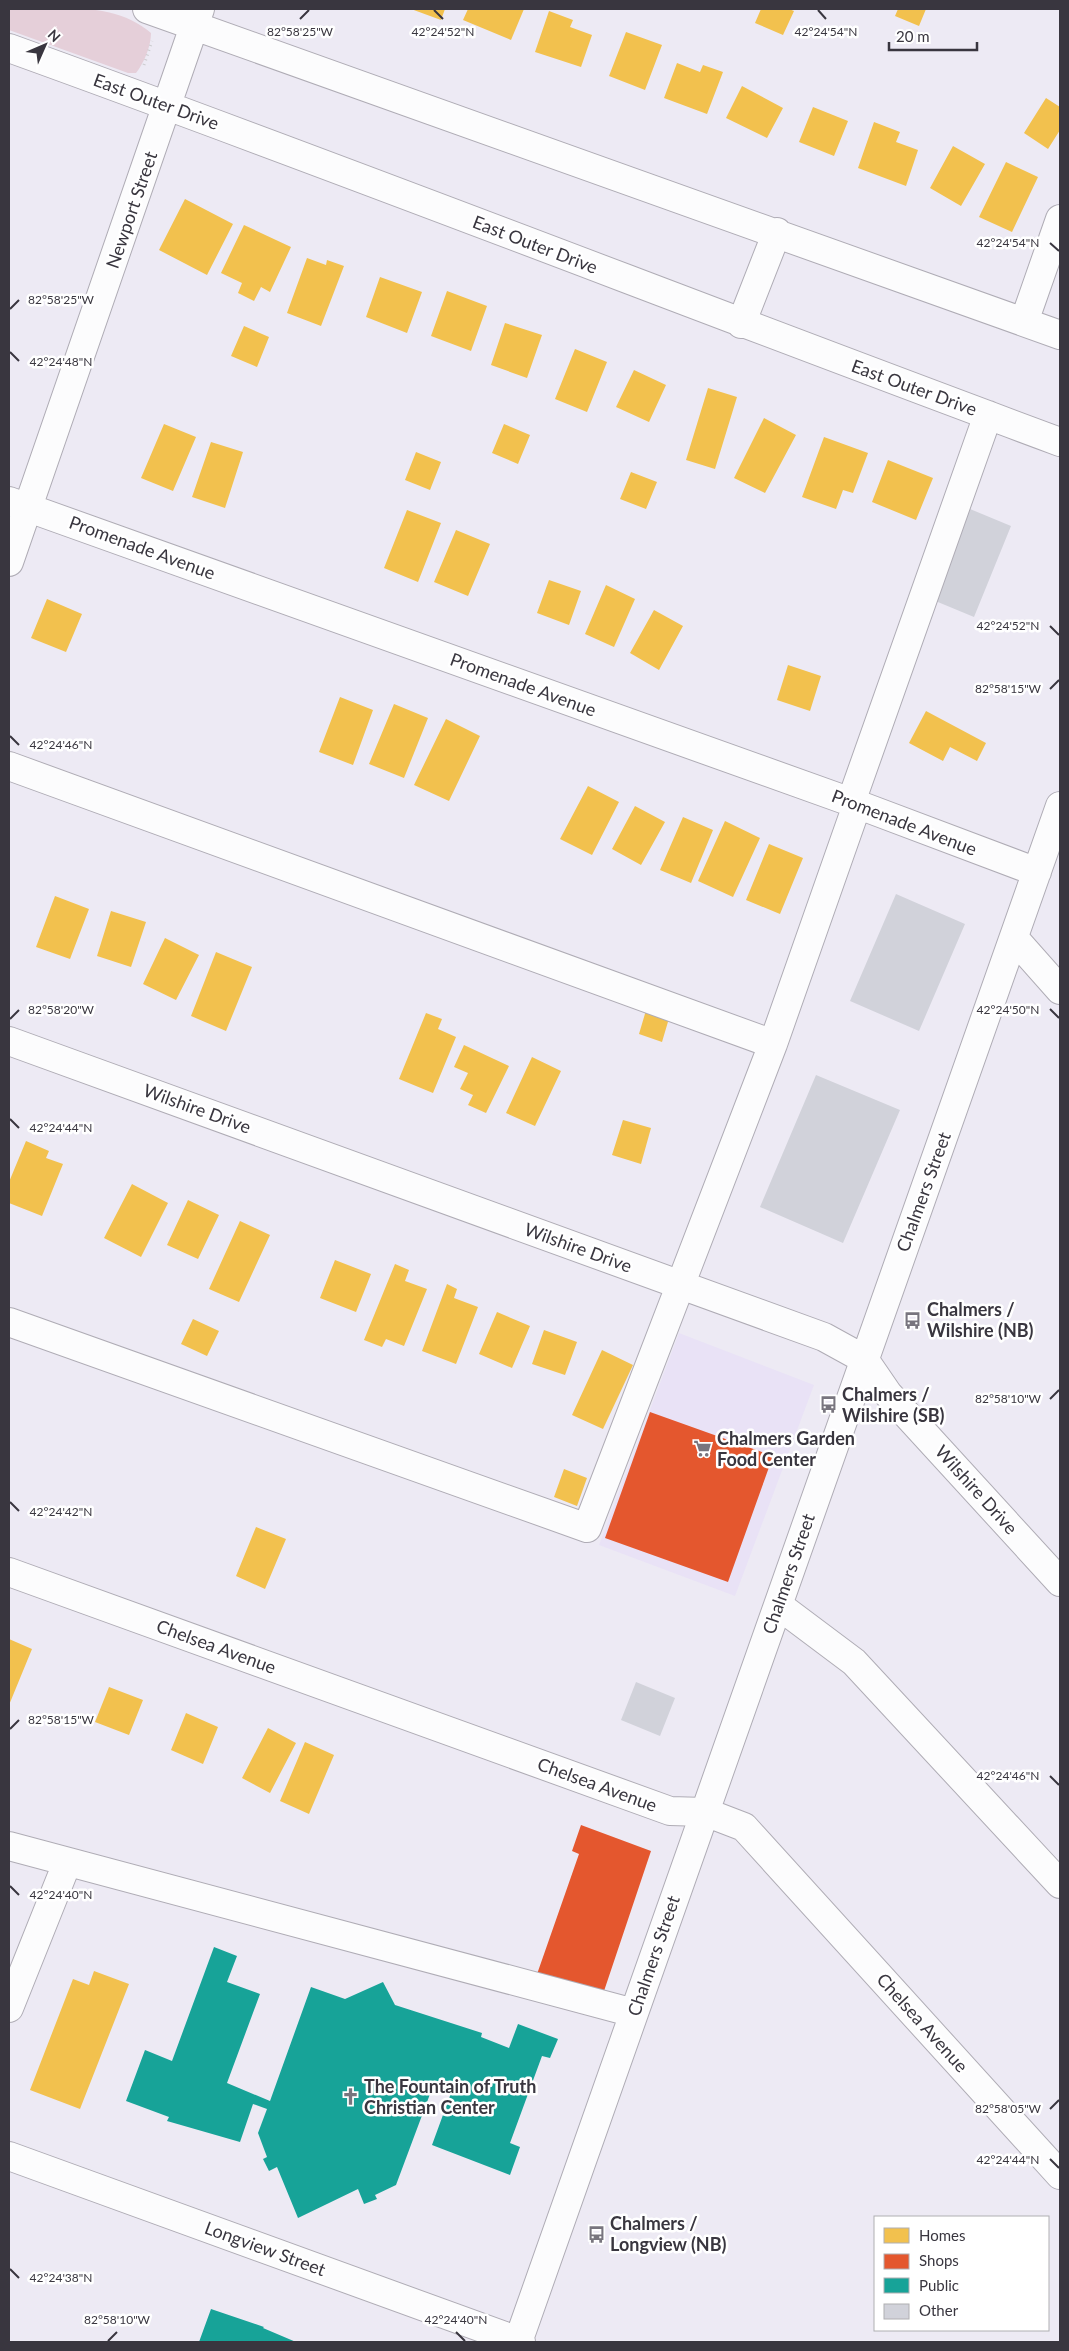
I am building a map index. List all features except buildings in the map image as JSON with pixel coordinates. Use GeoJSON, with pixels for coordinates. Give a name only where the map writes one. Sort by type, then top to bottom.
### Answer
{"type":"FeatureCollection","features":[{"type":"Feature","properties":{"kind":"street"},"geometry":{"type":"LineString","coordinates":[[147,9],[198,17],[1060,335]]}},
{"type":"Feature","properties":{"kind":"street","name":"Newport Street"},"geometry":{"type":"LineString","coordinates":[[9,562],[18,504],[168,106],[198,17]]}},
{"type":"Feature","properties":{"kind":"street","name":"East Outer Drive"},"geometry":{"type":"LineString","coordinates":[[9,48],[168,106],[741,324],[1060,442]]}},
{"type":"Feature","properties":{"kind":"street"},"geometry":{"type":"LineString","coordinates":[[1024,322],[1060,219]]}},
{"type":"Feature","properties":{"kind":"street"},"geometry":{"type":"LineString","coordinates":[[741,324],[777,232]]}},
{"type":"Feature","properties":{"kind":"street"},"geometry":{"type":"LineString","coordinates":[[9,1322],[588,1528],[773,1044],[988,415]]}},
{"type":"Feature","properties":{"kind":"street","name":"Promenade Avenue"},"geometry":{"type":"LineString","coordinates":[[18,504],[854,803],[1037,872]]}},
{"type":"Feature","properties":{"kind":"street"},"geometry":{"type":"LineString","coordinates":[[9,766],[773,1044]]}},
{"type":"Feature","properties":{"kind":"street","name":"Chalmers Street"},"geometry":{"type":"LineString","coordinates":[[519,2342],[1060,806]]}},
{"type":"Feature","properties":{"kind":"street"},"geometry":{"type":"LineString","coordinates":[[1014,938],[1060,990]]}},
{"type":"Feature","properties":{"kind":"street","name":"Wilshire Drive"},"geometry":{"type":"LineString","coordinates":[[9,1041],[824,1337],[864,1359],[893,1400],[1060,1582]]}},
{"type":"Feature","properties":{"kind":"street","name":"Chelsea Avenue"},"geometry":{"type":"LineString","coordinates":[[9,1572],[670,1811],[705,1812],[744,1827],[1060,2175]]}},
{"type":"Feature","properties":{"kind":"street"},"geometry":{"type":"LineString","coordinates":[[778,1606],[854,1662],[1060,1884]]}},
{"type":"Feature","properties":{"kind":"street"},"geometry":{"type":"LineString","coordinates":[[9,1846],[634,2013]]}},
{"type":"Feature","properties":{"kind":"street"},"geometry":{"type":"LineString","coordinates":[[9,2008],[67,1863]]}},
{"type":"Feature","properties":{"kind":"street","name":"Longview Street"},"geometry":{"type":"LineString","coordinates":[[9,2156],[519,2342]]}},
{"type":"Feature","properties":{"kind":"path"},"geometry":{"type":"LineString","coordinates":[[144,65],[153,41]]}},
{"type":"Feature","properties":{"kind":"shaded area"},"geometry":{"type":"Polygon","coordinates":[[[64,8],[102,11],[120,15],[136,22],[151,33],[151,38],[139,69],[136,73],[128,73],[9,30],[9,9],[64,8]]]}},
{"type":"Feature","properties":{"kind":"shaded area"},"geometry":{"type":"Polygon","coordinates":[[[679,1333],[814,1385],[735,1596],[599,1545],[679,1333]]]}},
{"type":"Feature","properties":{"kind":"place","name":"Chalmers / Wilshire (NB)"},"geometry":{"type":"Point","coordinates":[913,1320]}},
{"type":"Feature","properties":{"kind":"place","name":"Chalmers / Wilshire (SB)"},"geometry":{"type":"Point","coordinates":[828,1405]}},
{"type":"Feature","properties":{"kind":"place","name":"Chalmers Garden Food Center"},"geometry":{"type":"Point","coordinates":[703,1449]}},
{"type":"Feature","properties":{"kind":"place","name":"The Fountain of Truth Christian Center"},"geometry":{"type":"Point","coordinates":[350,2097]}},
{"type":"Feature","properties":{"kind":"place","name":"Chalmers / Longview (NB)"},"geometry":{"type":"Point","coordinates":[596,2234]}}]}
